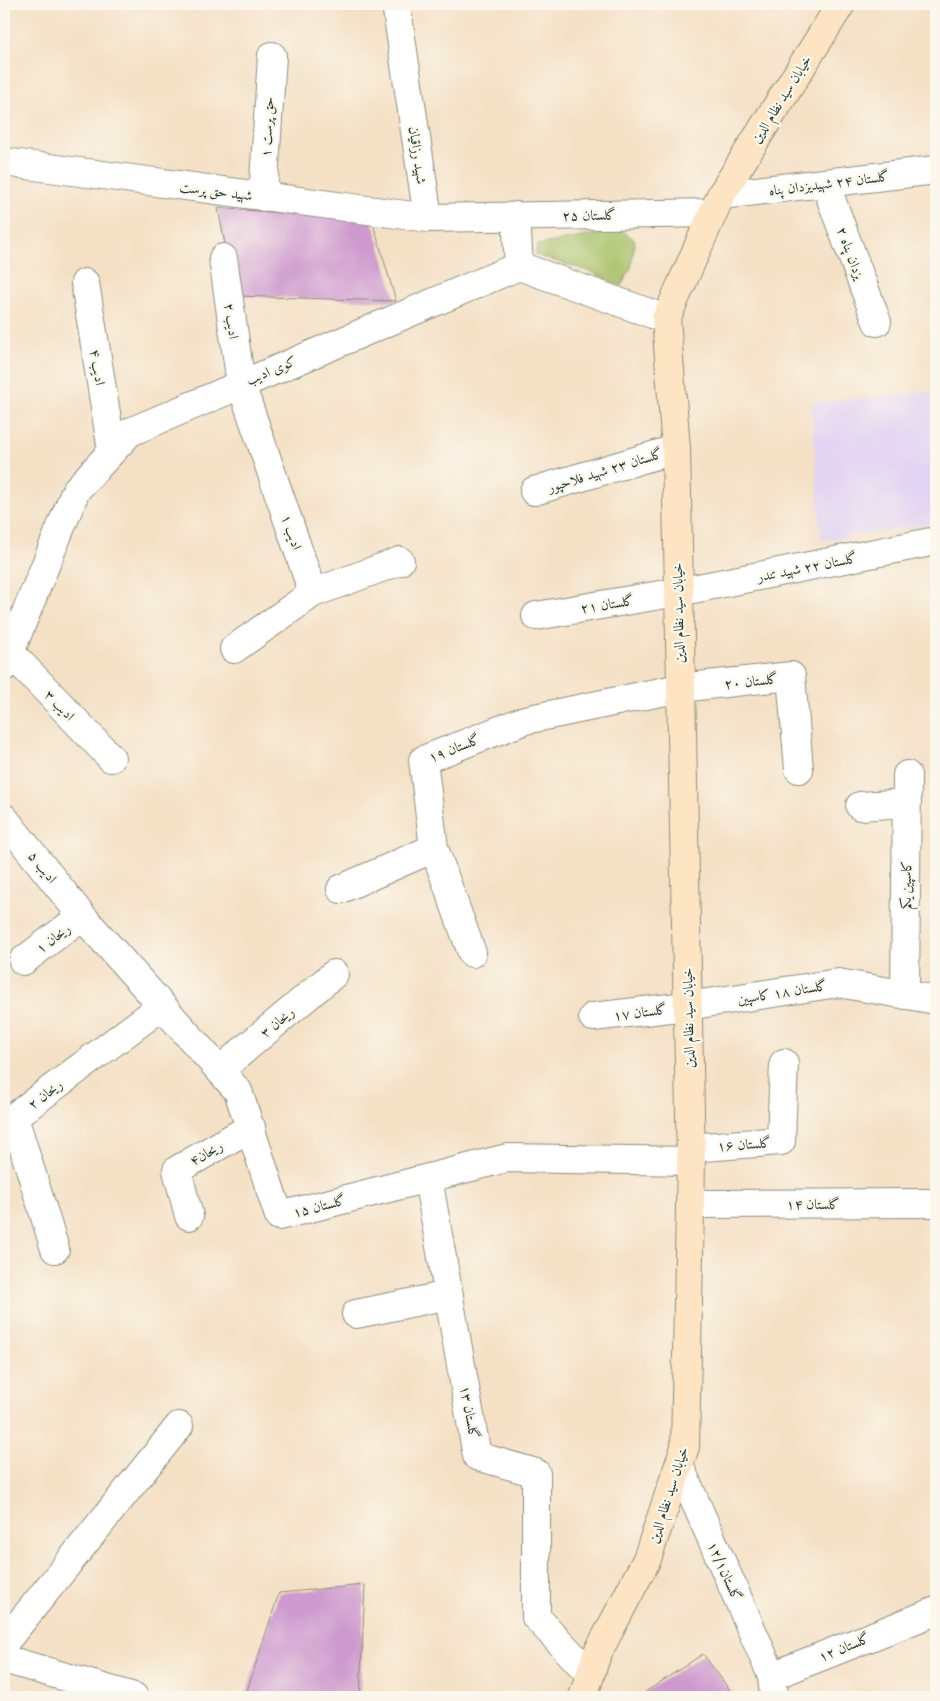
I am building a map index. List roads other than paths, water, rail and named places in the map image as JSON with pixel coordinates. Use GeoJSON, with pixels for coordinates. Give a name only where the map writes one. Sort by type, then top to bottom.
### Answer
{"type":"FeatureCollection","features":[{"type":"Feature","properties":{"kind":"main road","name":"خیابان سید نظام الدین"},"geometry":{"type":"LineString","coordinates":[[587,1686],[596,1654],[647,1559],[685,1447],[691,1154],[676,449],[666,319],[717,204],[841,4]]}},
{"type":"Feature","properties":{"kind":"street","name":"شهید رزاقیان"},"geometry":{"type":"LineString","coordinates":[[396,4],[428,218]]}},
{"type":"Feature","properties":{"kind":"street","name":"حق پرست ۱"},"geometry":{"type":"LineString","coordinates":[[263,197],[272,56]]}},
{"type":"Feature","properties":{"kind":"street","name":"شهید حق پرست"},"geometry":{"type":"LineString","coordinates":[[4,162],[428,218]]}},
{"type":"Feature","properties":{"kind":"street","name":"گلستان ۲۴ شهیدیزدان پناه"},"geometry":{"type":"LineString","coordinates":[[717,204],[825,183],[936,170]]}},
{"type":"Feature","properties":{"kind":"street","name":"یزدان پناه ۲"},"geometry":{"type":"LineString","coordinates":[[825,183],[877,322]]}},
{"type":"Feature","properties":{"kind":"street","name":"گلستان ۲۵"},"geometry":{"type":"LineString","coordinates":[[516,216],[717,204]]}},
{"type":"Feature","properties":{"kind":"street"},"geometry":{"type":"LineString","coordinates":[[428,218],[516,216],[519,266],[666,319]]}},
{"type":"Feature","properties":{"kind":"street","name":"ادیب ۲"},"geometry":{"type":"LineString","coordinates":[[223,258],[241,384]]}},
{"type":"Feature","properties":{"kind":"street","name":"کوی ادیب"},"geometry":{"type":"LineString","coordinates":[[7,660],[76,490],[130,432],[519,266]]}},
{"type":"Feature","properties":{"kind":"street","name":"ادیب ۴"},"geometry":{"type":"LineString","coordinates":[[85,283],[112,451]]}},
{"type":"Feature","properties":{"kind":"street","name":"ادیب ۱"},"geometry":{"type":"LineString","coordinates":[[241,384],[313,594]]}},
{"type":"Feature","properties":{"kind":"street","name":"گلستان ۲۳ شهید فلاحپور"},"geometry":{"type":"LineString","coordinates":[[534,491],[676,449]]}},
{"type":"Feature","properties":{"kind":"street","name":"گلستان ۲۲ شهید تندر"},"geometry":{"type":"LineString","coordinates":[[678,592],[936,541]]}},
{"type":"Feature","properties":{"kind":"street"},"geometry":{"type":"LineString","coordinates":[[234,649],[313,594],[400,561]]}},
{"type":"Feature","properties":{"kind":"street","name":"گلستان ۲۱"},"geometry":{"type":"LineString","coordinates":[[536,616],[678,592]]}},
{"type":"Feature","properties":{"kind":"street","name":"ادیب ۳"},"geometry":{"type":"LineString","coordinates":[[7,660],[111,758]]}},
{"type":"Feature","properties":{"kind":"street","name":"گلستان ۲۰"},"geometry":{"type":"LineString","coordinates":[[680,688],[790,676],[799,769]]}},
{"type":"Feature","properties":{"kind":"street","name":"گلستان ۱۹"},"geometry":{"type":"LineString","coordinates":[[472,953],[434,848],[423,760],[525,720],[680,688]]}},
{"type":"Feature","properties":{"kind":"street","name":"کاسپین یکم"},"geometry":{"type":"LineString","coordinates":[[905,995],[907,775]]}},
{"type":"Feature","properties":{"kind":"street"},"geometry":{"type":"LineString","coordinates":[[860,806],[907,803]]}},
{"type":"Feature","properties":{"kind":"street","name":"ادیب ۵"},"geometry":{"type":"LineString","coordinates":[[4,818],[82,916]]}},
{"type":"Feature","properties":{"kind":"street"},"geometry":{"type":"LineString","coordinates":[[341,889],[434,848]]}},
{"type":"Feature","properties":{"kind":"street","name":"ریحان ۱"},"geometry":{"type":"LineString","coordinates":[[23,961],[82,916]]}},
{"type":"Feature","properties":{"kind":"street","name":"گلستان ۱۵"},"geometry":{"type":"LineString","coordinates":[[82,916],[238,1091],[279,1216],[507,1158],[691,1154]]}},
{"type":"Feature","properties":{"kind":"street","name":"ریحان ۳"},"geometry":{"type":"LineString","coordinates":[[220,1070],[334,974]]}},
{"type":"Feature","properties":{"kind":"street","name":"گلستان ۱۸ کاسپین"},"geometry":{"type":"LineString","coordinates":[[687,1006],[838,983],[936,1000]]}},
{"type":"Feature","properties":{"kind":"street","name":"ریحان ۲"},"geometry":{"type":"LineString","coordinates":[[55,1250],[14,1117],[162,1006]]}},
{"type":"Feature","properties":{"kind":"street","name":"گلستان ۱۷"},"geometry":{"type":"LineString","coordinates":[[592,1017],[687,1006]]}},
{"type":"Feature","properties":{"kind":"street","name":"گلستان ۱۶"},"geometry":{"type":"LineString","coordinates":[[691,1154],[780,1141],[784,1064]]}},
{"type":"Feature","properties":{"kind":"street","name":"ریحان۴"},"geometry":{"type":"LineString","coordinates":[[189,1216],[177,1170],[251,1127]]}},
{"type":"Feature","properties":{"kind":"street","name":"گلستان ۱۳"},"geometry":{"type":"LineString","coordinates":[[428,1178],[477,1456],[536,1473],[536,1617],[587,1686]]}},
{"type":"Feature","properties":{"kind":"street","name":"گلستان ۱۴"},"geometry":{"type":"LineString","coordinates":[[690,1204],[936,1203]]}},
{"type":"Feature","properties":{"kind":"street"},"geometry":{"type":"LineString","coordinates":[[356,1314],[449,1295]]}},
{"type":"Feature","properties":{"kind":"street"},"geometry":{"type":"LineString","coordinates":[[4,1643],[179,1426]]}},
{"type":"Feature","properties":{"kind":"street","name":"گلستان۱۲/۱"},"geometry":{"type":"LineString","coordinates":[[679,1465],[773,1687]]}},
{"type":"Feature","properties":{"kind":"street","name":"گلستان ۱۲"},"geometry":{"type":"LineString","coordinates":[[773,1687],[936,1611]]}},
{"type":"Feature","properties":{"kind":"street"},"geometry":{"type":"LineString","coordinates":[[4,1658],[92,1691],[134,1697]]}}]}
